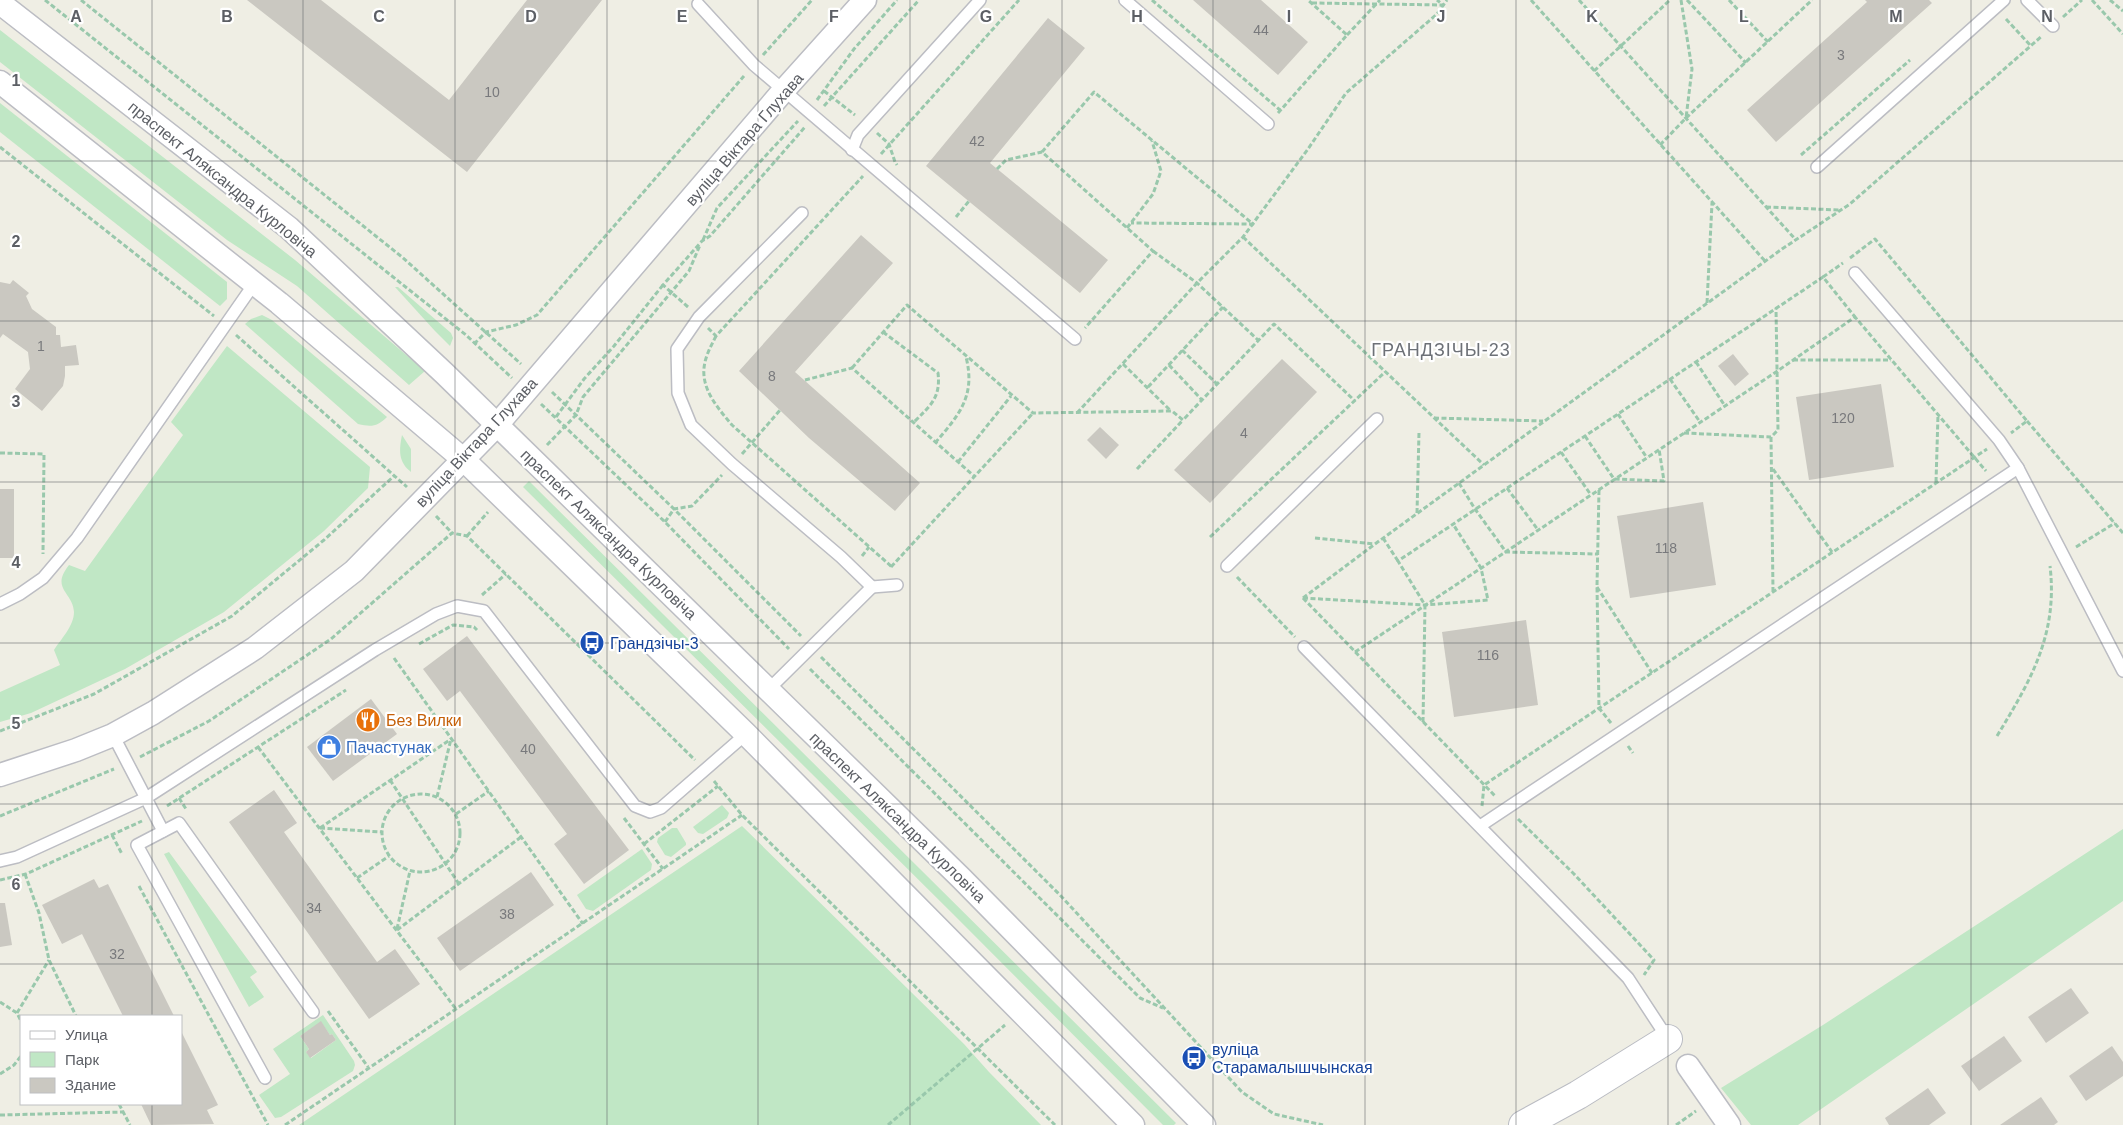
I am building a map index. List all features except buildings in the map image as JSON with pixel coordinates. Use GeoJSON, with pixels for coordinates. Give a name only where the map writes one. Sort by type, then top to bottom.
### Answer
{"type":"FeatureCollection","features":[{"type":"Feature","properties":{"kind":"main road"},"geometry":{"type":"LineString","coordinates":[[1523,1125],[1578,1095],[1668,1039]]}},
{"type":"Feature","properties":{"kind":"street","name":"вуліца Віктара Глухава"},"geometry":{"type":"LineString","coordinates":[[0,775],[76,750],[113,735],[153,713],[255,648],[354,570],[497,425],[784,90],[865,0]]}},
{"type":"Feature","properties":{"kind":"street","name":"праспект Аляксандра Курловіча"},"geometry":{"type":"LineString","coordinates":[[0,3],[289,228],[497,425],[961,878],[1204,1125]]}},
{"type":"Feature","properties":{"kind":"street"},"geometry":{"type":"LineString","coordinates":[[0,82],[254,284],[464,460],[746,734],[1133,1125]]}},
{"type":"Feature","properties":{"kind":"street"},"geometry":{"type":"LineString","coordinates":[[1688,1066],[1729,1125]]}},
{"type":"Feature","properties":{"kind":"lane"},"geometry":{"type":"LineString","coordinates":[[852,150],[858,135],[980,0]]}},
{"type":"Feature","properties":{"kind":"lane"},"geometry":{"type":"LineString","coordinates":[[1125,0],[1268,124]]}},
{"type":"Feature","properties":{"kind":"lane"},"geometry":{"type":"LineString","coordinates":[[2028,0],[2053,26]]}},
{"type":"Feature","properties":{"kind":"lane"},"geometry":{"type":"LineString","coordinates":[[698,4],[754,65],[1075,340]]}},
{"type":"Feature","properties":{"kind":"lane"},"geometry":{"type":"LineString","coordinates":[[1817,166],[2000,4]]}},
{"type":"Feature","properties":{"kind":"lane"},"geometry":{"type":"LineString","coordinates":[[802,213],[699,317],[677,350],[678,393],[691,425],[732,464],[841,557],[872,588]]}},
{"type":"Feature","properties":{"kind":"lane"},"geometry":{"type":"LineString","coordinates":[[1855,273],[1999,440],[2018,468],[2123,671]]}},
{"type":"Feature","properties":{"kind":"lane"},"geometry":{"type":"LineString","coordinates":[[0,604],[20,594],[43,578],[77,538],[254,284]]}},
{"type":"Feature","properties":{"kind":"lane"},"geometry":{"type":"LineString","coordinates":[[1227,566],[1377,419]]}},
{"type":"Feature","properties":{"kind":"lane"},"geometry":{"type":"LineString","coordinates":[[1480,826],[2018,468]]}},
{"type":"Feature","properties":{"kind":"lane"},"geometry":{"type":"LineString","coordinates":[[768,690],[872,588],[897,584]]}},
{"type":"Feature","properties":{"kind":"lane"},"geometry":{"type":"LineString","coordinates":[[0,861],[17,857],[146,798],[375,650],[436,614],[457,606],[484,611],[635,806],[650,812],[661,808],[746,734]]}},
{"type":"Feature","properties":{"kind":"lane"},"geometry":{"type":"LineString","coordinates":[[1304,647],[1628,978],[1668,1039]]}},
{"type":"Feature","properties":{"kind":"lane"},"geometry":{"type":"LineString","coordinates":[[113,735],[163,830]]}},
{"type":"Feature","properties":{"kind":"lane"},"geometry":{"type":"LineString","coordinates":[[265,1078],[137,846],[163,830],[179,823],[313,1012]]}},
{"type":"Feature","properties":{"kind":"path"},"geometry":{"type":"LineString","coordinates":[[45,0],[466,335],[474,344],[486,332],[516,325],[537,315],[812,0]]}},
{"type":"Feature","properties":{"kind":"path"},"geometry":{"type":"LineString","coordinates":[[81,0],[402,257],[486,332]]}},
{"type":"Feature","properties":{"kind":"path"},"geometry":{"type":"LineString","coordinates":[[702,241],[710,236],[812,113],[854,49],[897,0]]}},
{"type":"Feature","properties":{"kind":"path"},"geometry":{"type":"LineString","coordinates":[[919,0],[812,113],[717,208],[689,271],[583,397],[576,415],[566,426],[665,522],[1140,998],[1166,1009]]}},
{"type":"Feature","properties":{"kind":"path"},"geometry":{"type":"LineString","coordinates":[[889,144],[1019,0]]}},
{"type":"Feature","properties":{"kind":"path"},"geometry":{"type":"LineString","coordinates":[[1152,0],[1280,110]]}},
{"type":"Feature","properties":{"kind":"path"},"geometry":{"type":"LineString","coordinates":[[1437,0],[1443,6]]}},
{"type":"Feature","properties":{"kind":"path"},"geometry":{"type":"LineString","coordinates":[[1077,412],[1197,283],[1243,237],[1346,93],[1437,14],[1447,0]]}},
{"type":"Feature","properties":{"kind":"path"},"geometry":{"type":"LineString","coordinates":[[1531,0],[1765,262]]}},
{"type":"Feature","properties":{"kind":"path"},"geometry":{"type":"LineString","coordinates":[[1579,0],[1796,240]]}},
{"type":"Feature","properties":{"kind":"path"},"geometry":{"type":"LineString","coordinates":[[1594,70],[1670,0]]}},
{"type":"Feature","properties":{"kind":"path"},"geometry":{"type":"LineString","coordinates":[[1681,0],[1692,69],[1686,118]]}},
{"type":"Feature","properties":{"kind":"path"},"geometry":{"type":"LineString","coordinates":[[1687,0],[1746,63]]}},
{"type":"Feature","properties":{"kind":"path"},"geometry":{"type":"LineString","coordinates":[[1729,0],[1768,42]]}},
{"type":"Feature","properties":{"kind":"path"},"geometry":{"type":"LineString","coordinates":[[1660,145],[1686,118],[1812,0]]}},
{"type":"Feature","properties":{"kind":"path"},"geometry":{"type":"LineString","coordinates":[[1303,598],[1374,544],[1706,303],[1857,198],[2082,0]]}},
{"type":"Feature","properties":{"kind":"path"},"geometry":{"type":"LineString","coordinates":[[2092,0],[2123,34]]}},
{"type":"Feature","properties":{"kind":"path"},"geometry":{"type":"LineString","coordinates":[[2110,0],[2123,11]]}},
{"type":"Feature","properties":{"kind":"path"},"geometry":{"type":"LineString","coordinates":[[1309,1],[1347,35]]}},
{"type":"Feature","properties":{"kind":"path"},"geometry":{"type":"LineString","coordinates":[[1309,1],[1378,1],[1443,6]]}},
{"type":"Feature","properties":{"kind":"path"},"geometry":{"type":"LineString","coordinates":[[1268,124],[1378,1]]}},
{"type":"Feature","properties":{"kind":"path"},"geometry":{"type":"LineString","coordinates":[[2000,4],[2031,46]]}},
{"type":"Feature","properties":{"kind":"path"},"geometry":{"type":"LineString","coordinates":[[1801,155],[1913,58]]}},
{"type":"Feature","properties":{"kind":"path"},"geometry":{"type":"LineString","coordinates":[[998,169],[1006,160],[1042,152],[1094,92],[1253,224]]}},
{"type":"Feature","properties":{"kind":"path"},"geometry":{"type":"LineString","coordinates":[[1127,228],[1153,194],[1161,171],[1152,140]]}},
{"type":"Feature","properties":{"kind":"path"},"geometry":{"type":"LineString","coordinates":[[0,147],[225,325],[409,488]]}},
{"type":"Feature","properties":{"kind":"path"},"geometry":{"type":"LineString","coordinates":[[1042,152],[1153,251],[1197,283],[1258,340]]}},
{"type":"Feature","properties":{"kind":"path"},"geometry":{"type":"LineString","coordinates":[[844,198],[872,166]]}},
{"type":"Feature","properties":{"kind":"path"},"geometry":{"type":"LineString","coordinates":[[946,229],[969,201]]}},
{"type":"Feature","properties":{"kind":"path"},"geometry":{"type":"LineString","coordinates":[[1706,303],[1712,203]]}},
{"type":"Feature","properties":{"kind":"path"},"geometry":{"type":"LineString","coordinates":[[1766,207],[1841,210]]}},
{"type":"Feature","properties":{"kind":"path"},"geometry":{"type":"LineString","coordinates":[[1131,223],[1253,224]]}},
{"type":"Feature","properties":{"kind":"path"},"geometry":{"type":"LineString","coordinates":[[1243,237],[1484,465]]}},
{"type":"Feature","properties":{"kind":"path"},"geometry":{"type":"LineString","coordinates":[[1398,561],[1823,277],[1875,239],[2123,533]]}},
{"type":"Feature","properties":{"kind":"path"},"geometry":{"type":"LineString","coordinates":[[1075,340],[1153,251]]}},
{"type":"Feature","properties":{"kind":"path"},"geometry":{"type":"LineString","coordinates":[[1823,277],[1995,482]]}},
{"type":"Feature","properties":{"kind":"path"},"geometry":{"type":"LineString","coordinates":[[556,416],[584,379],[614,346],[663,285]]}},
{"type":"Feature","properties":{"kind":"path"},"geometry":{"type":"LineString","coordinates":[[805,380],[852,368],[906,305],[1032,413],[1172,411]]}},
{"type":"Feature","properties":{"kind":"path"},"geometry":{"type":"LineString","coordinates":[[1148,387],[1223,307]]}},
{"type":"Feature","properties":{"kind":"path"},"geometry":{"type":"LineString","coordinates":[[1773,592],[1771,437],[1778,430],[1776,308]]}},
{"type":"Feature","properties":{"kind":"path"},"geometry":{"type":"LineString","coordinates":[[1355,652],[1776,372],[1855,317]]}},
{"type":"Feature","properties":{"kind":"path"},"geometry":{"type":"LineString","coordinates":[[1138,469],[1274,324],[1355,401]]}},
{"type":"Feature","properties":{"kind":"path"},"geometry":{"type":"LineString","coordinates":[[883,332],[938,373],[939,388],[932,404],[913,423]]}},
{"type":"Feature","properties":{"kind":"path"},"geometry":{"type":"LineString","coordinates":[[716,336],[705,362],[704,383],[715,404],[732,425],[892,567],[1032,413]]}},
{"type":"Feature","properties":{"kind":"path"},"geometry":{"type":"LineString","coordinates":[[1182,350],[1217,384]]}},
{"type":"Feature","properties":{"kind":"path"},"geometry":{"type":"LineString","coordinates":[[935,443],[956,419],[965,403],[970,384],[970,371],[966,357]]}},
{"type":"Feature","properties":{"kind":"path"},"geometry":{"type":"LineString","coordinates":[[1793,360],[1891,360]]}},
{"type":"Feature","properties":{"kind":"path"},"geometry":{"type":"LineString","coordinates":[[1696,362],[1725,406]]}},
{"type":"Feature","properties":{"kind":"path"},"geometry":{"type":"LineString","coordinates":[[1123,364],[1183,420]]}},
{"type":"Feature","properties":{"kind":"path"},"geometry":{"type":"LineString","coordinates":[[1169,365],[1202,400]]}},
{"type":"Feature","properties":{"kind":"path"},"geometry":{"type":"LineString","coordinates":[[852,368],[975,477]]}},
{"type":"Feature","properties":{"kind":"path"},"geometry":{"type":"LineString","coordinates":[[1210,537],[1385,372]]}},
{"type":"Feature","properties":{"kind":"path"},"geometry":{"type":"LineString","coordinates":[[1670,379],[1700,422]]}},
{"type":"Feature","properties":{"kind":"path"},"geometry":{"type":"LineString","coordinates":[[958,462],[1011,396]]}},
{"type":"Feature","properties":{"kind":"path"},"geometry":{"type":"LineString","coordinates":[[665,522],[674,510],[692,506],[753,442],[781,409]]}},
{"type":"Feature","properties":{"kind":"path"},"geometry":{"type":"LineString","coordinates":[[1618,414],[1647,458]]}},
{"type":"Feature","properties":{"kind":"path"},"geometry":{"type":"LineString","coordinates":[[1936,482],[1938,414]]}},
{"type":"Feature","properties":{"kind":"path"},"geometry":{"type":"LineString","coordinates":[[576,415],[674,510],[1060,895],[1242,1092],[1274,1114],[1323,1125]]}},
{"type":"Feature","properties":{"kind":"path"},"geometry":{"type":"LineString","coordinates":[[1433,418],[1544,421]]}},
{"type":"Feature","properties":{"kind":"path"},"geometry":{"type":"LineString","coordinates":[[1484,785],[2027,421]]}},
{"type":"Feature","properties":{"kind":"path"},"geometry":{"type":"LineString","coordinates":[[1417,513],[1420,432]]}},
{"type":"Feature","properties":{"kind":"path"},"geometry":{"type":"LineString","coordinates":[[1684,433],[1771,437]]}},
{"type":"Feature","properties":{"kind":"path"},"geometry":{"type":"LineString","coordinates":[[1585,436],[1614,479]]}},
{"type":"Feature","properties":{"kind":"path"},"geometry":{"type":"LineString","coordinates":[[1614,479],[1664,481],[1660,449]]}},
{"type":"Feature","properties":{"kind":"path"},"geometry":{"type":"LineString","coordinates":[[1561,452],[1591,495]]}},
{"type":"Feature","properties":{"kind":"path"},"geometry":{"type":"LineString","coordinates":[[0,453],[44,454],[43,559]]}},
{"type":"Feature","properties":{"kind":"path"},"geometry":{"type":"LineString","coordinates":[[1772,469],[1832,552]]}},
{"type":"Feature","properties":{"kind":"path"},"geometry":{"type":"LineString","coordinates":[[0,732],[94,694],[232,616],[324,540],[394,476]]}},
{"type":"Feature","properties":{"kind":"path"},"geometry":{"type":"LineString","coordinates":[[1459,483],[1506,552]]}},
{"type":"Feature","properties":{"kind":"path"},"geometry":{"type":"LineString","coordinates":[[1507,488],[1538,530]]}},
{"type":"Feature","properties":{"kind":"path"},"geometry":{"type":"LineString","coordinates":[[1599,490],[1597,586],[1599,708],[1633,754]]}},
{"type":"Feature","properties":{"kind":"path"},"geometry":{"type":"LineString","coordinates":[[432,512],[452,533],[467,536],[705,771],[742,815],[1055,1125]]}},
{"type":"Feature","properties":{"kind":"path"},"geometry":{"type":"LineString","coordinates":[[1997,736],[2024,692],[2045,643],[2053,592],[2050,563],[2114,523]]}},
{"type":"Feature","properties":{"kind":"path"},"geometry":{"type":"LineString","coordinates":[[1303,598],[1425,605],[1488,600],[1482,568],[1453,524]]}},
{"type":"Feature","properties":{"kind":"path"},"geometry":{"type":"LineString","coordinates":[[136,758],[209,721],[331,639],[452,533]]}},
{"type":"Feature","properties":{"kind":"path"},"geometry":{"type":"LineString","coordinates":[[1315,538],[1374,544]]}},
{"type":"Feature","properties":{"kind":"path"},"geometry":{"type":"LineString","coordinates":[[1383,538],[1425,605],[1423,722]]}},
{"type":"Feature","properties":{"kind":"path"},"geometry":{"type":"LineString","coordinates":[[1506,552],[1598,554]]}},
{"type":"Feature","properties":{"kind":"path"},"geometry":{"type":"LineString","coordinates":[[1227,566],[1304,647]]}},
{"type":"Feature","properties":{"kind":"path"},"geometry":{"type":"LineString","coordinates":[[1597,586],[1652,673]]}},
{"type":"Feature","properties":{"kind":"path"},"geometry":{"type":"LineString","coordinates":[[1303,598],[1484,785],[1574,874],[1654,960]]}},
{"type":"Feature","properties":{"kind":"path"},"geometry":{"type":"LineString","coordinates":[[411,649],[453,625],[474,627],[480,635]]}},
{"type":"Feature","properties":{"kind":"path"},"geometry":{"type":"LineString","coordinates":[[386,663],[402,654]]}},
{"type":"Feature","properties":{"kind":"path"},"geometry":{"type":"LineString","coordinates":[[394,658],[583,924]]}},
{"type":"Feature","properties":{"kind":"path"},"geometry":{"type":"LineString","coordinates":[[346,690],[258,747],[456,1009]]}},
{"type":"Feature","properties":{"kind":"path"},"geometry":{"type":"LineString","coordinates":[[320,828],[451,738]]}},
{"type":"Feature","properties":{"kind":"path"},"geometry":{"type":"LineString","coordinates":[[438,797],[451,738]]}},
{"type":"Feature","properties":{"kind":"path"},"geometry":{"type":"LineString","coordinates":[[0,816],[121,766]]}},
{"type":"Feature","properties":{"kind":"path"},"geometry":{"type":"LineString","coordinates":[[390,780],[458,884]]}},
{"type":"Feature","properties":{"kind":"path"},"geometry":{"type":"LineString","coordinates":[[644,844],[718,786]]}},
{"type":"Feature","properties":{"kind":"path"},"geometry":{"type":"LineString","coordinates":[[456,814],[489,791]]}},
{"type":"Feature","properties":{"kind":"path"},"geometry":{"type":"LineString","coordinates":[[425,794],[438,797],[448,804],[456,814],[460,827],[460,840],[456,852],[446,864],[436,870],[423,873],[410,871],[398,865],[389,856],[383,844],[384,819],[391,808],[402,799],[412,795],[425,794]]}},
{"type":"Feature","properties":{"kind":"path"},"geometry":{"type":"LineString","coordinates":[[620,813],[663,869]]}},
{"type":"Feature","properties":{"kind":"path"},"geometry":{"type":"LineString","coordinates":[[285,1125],[742,815]]}},
{"type":"Feature","properties":{"kind":"path"},"geometry":{"type":"LineString","coordinates":[[320,828],[382,832]]}},
{"type":"Feature","properties":{"kind":"path"},"geometry":{"type":"LineString","coordinates":[[112,836],[126,862]]}},
{"type":"Feature","properties":{"kind":"path"},"geometry":{"type":"LineString","coordinates":[[396,930],[521,837]]}},
{"type":"Feature","properties":{"kind":"path"},"geometry":{"type":"LineString","coordinates":[[357,878],[389,856]]}},
{"type":"Feature","properties":{"kind":"path"},"geometry":{"type":"LineString","coordinates":[[396,930],[410,871]]}},
{"type":"Feature","properties":{"kind":"path"},"geometry":{"type":"LineString","coordinates":[[0,880],[26,874],[39,913],[49,960],[76,1015]]}},
{"type":"Feature","properties":{"kind":"path"},"geometry":{"type":"LineString","coordinates":[[136,879],[268,1125]]}},
{"type":"Feature","properties":{"kind":"path"},"geometry":{"type":"LineString","coordinates":[[17,1013],[49,960]]}},
{"type":"Feature","properties":{"kind":"path"},"geometry":{"type":"LineString","coordinates":[[0,1002],[17,1013],[20,1019]]}},
{"type":"Feature","properties":{"kind":"path"},"geometry":{"type":"LineString","coordinates":[[888,1125],[1021,1012]]}},
{"type":"Feature","properties":{"kind":"path"},"geometry":{"type":"LineString","coordinates":[[0,1074],[14,1065],[20,1057]]}},
{"type":"Feature","properties":{"kind":"path"},"geometry":{"type":"LineString","coordinates":[[120,1105],[130,1125]]}},
{"type":"Feature","properties":{"kind":"path"},"geometry":{"type":"LineString","coordinates":[[0,1115],[123,1112]]}},
{"type":"Feature","properties":{"kind":"green space"},"geometry":{"type":"Polygon","coordinates":[[[0,30],[295,260],[425,371],[409,385],[297,286],[227,240],[0,62],[0,30]]]}},
{"type":"Feature","properties":{"kind":"green space"},"geometry":{"type":"Polygon","coordinates":[[[0,103],[227,282],[227,299],[220,306],[0,132],[0,103]]]}},
{"type":"Feature","properties":{"kind":"green space"},"geometry":{"type":"Polygon","coordinates":[[[395,287],[398,287],[451,333],[453,338],[450,346],[435,331],[395,287]]]}},
{"type":"Feature","properties":{"kind":"green space"},"geometry":{"type":"Polygon","coordinates":[[[262,315],[272,320],[387,417],[374,425],[358,424],[245,324],[251,319],[262,315]]]}},
{"type":"Feature","properties":{"kind":"green space"},"geometry":{"type":"Polygon","coordinates":[[[227,346],[370,467],[368,488],[324,531],[224,612],[125,669],[31,713],[0,722],[0,692],[60,665],[54,650],[70,627],[74,612],[73,605],[62,585],[64,573],[69,565],[85,571],[183,435],[171,422],[227,346]]]}},
{"type":"Feature","properties":{"kind":"green space"},"geometry":{"type":"Polygon","coordinates":[[[402,435],[411,449],[411,472],[404,464],[400,455],[402,435]]]}},
{"type":"Feature","properties":{"kind":"green space"},"geometry":{"type":"Polygon","coordinates":[[[529,481],[1176,1123],[1174,1125],[1163,1125],[523,487],[529,481]]]}},
{"type":"Feature","properties":{"kind":"green space"},"geometry":{"type":"Polygon","coordinates":[[[722,805],[729,813],[727,818],[703,834],[698,833],[693,827],[722,805]]]}},
{"type":"Feature","properties":{"kind":"green space"},"geometry":{"type":"Polygon","coordinates":[[[742,826],[964,1044],[1041,1125],[299,1125],[742,826]]]}},
{"type":"Feature","properties":{"kind":"green space"},"geometry":{"type":"Polygon","coordinates":[[[672,828],[677,828],[686,845],[671,857],[665,855],[657,842],[658,838],[672,828]]]}},
{"type":"Feature","properties":{"kind":"green space"},"geometry":{"type":"Polygon","coordinates":[[[2123,829],[2123,901],[1798,1125],[1751,1125],[1721,1088],[1823,1025],[2123,829]]]}},
{"type":"Feature","properties":{"kind":"green space"},"geometry":{"type":"Polygon","coordinates":[[[642,849],[652,864],[651,870],[593,911],[586,909],[577,895],[642,849]]]}},
{"type":"Feature","properties":{"kind":"green space"},"geometry":{"type":"Polygon","coordinates":[[[169,852],[257,972],[250,977],[264,997],[249,1007],[164,854],[169,852]]]}},
{"type":"Feature","properties":{"kind":"green space"},"geometry":{"type":"Polygon","coordinates":[[[323,1015],[355,1065],[353,1071],[281,1117],[275,1118],[259,1095],[290,1074],[273,1049],[323,1015]],[[321,1022],[300,1036],[309,1049],[306,1052],[311,1058],[336,1040],[332,1034],[330,1035],[321,1022]]]}},
{"type":"Feature","properties":{"kind":"place","name":"Грандзічы-3"},"geometry":{"type":"Point","coordinates":[592,643]}},
{"type":"Feature","properties":{"kind":"place","name":"Без Вилки"},"geometry":{"type":"Point","coordinates":[368,720]}},
{"type":"Feature","properties":{"kind":"place","name":"Пачастунак"},"geometry":{"type":"Point","coordinates":[329,747]}},
{"type":"Feature","properties":{"kind":"place","name":"вуліца Старамалышчынская"},"geometry":{"type":"Point","coordinates":[1194,1058]}},
{"type":"Feature","properties":{"kind":"district","name":"ГРАНДЗІЧЫ-23"},"geometry":{"type":"Point","coordinates":[1441,350]}}]}
